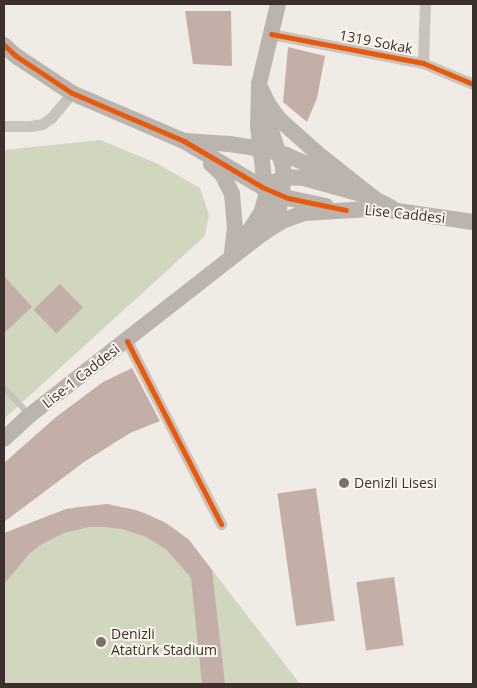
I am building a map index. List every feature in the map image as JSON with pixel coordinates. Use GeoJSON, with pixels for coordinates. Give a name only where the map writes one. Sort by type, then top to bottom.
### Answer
{"type":"FeatureCollection","features":[{"type":"Feature","properties":{"kind":"street"},"geometry":{"type":"LineString","coordinates":[[232,259],[274,194],[261,149],[258,126],[259,84],[278,4]]}},
{"type":"Feature","properties":{"kind":"street"},"geometry":{"type":"LineString","coordinates":[[423,63],[425,4]]}},
{"type":"Feature","properties":{"kind":"street","name":"1319 Sokak"},"geometry":{"type":"LineString","coordinates":[[271,34],[423,63],[473,84]]}},
{"type":"Feature","properties":{"kind":"street"},"geometry":{"type":"LineString","coordinates":[[4,45],[16,56],[72,93],[190,145],[274,194],[346,210]]}},
{"type":"Feature","properties":{"kind":"street"},"geometry":{"type":"LineString","coordinates":[[259,84],[267,121],[284,177]]}},
{"type":"Feature","properties":{"kind":"street"},"geometry":{"type":"LineString","coordinates":[[259,84],[266,102],[279,119],[375,199]]}},
{"type":"Feature","properties":{"kind":"street"},"geometry":{"type":"LineString","coordinates":[[4,126],[42,124],[51,118],[72,93]]}},
{"type":"Feature","properties":{"kind":"street"},"geometry":{"type":"LineString","coordinates":[[190,145],[230,144],[261,149],[356,184]]}},
{"type":"Feature","properties":{"kind":"street"},"geometry":{"type":"LineString","coordinates":[[190,145],[222,174],[232,194],[235,228],[232,259]]}},
{"type":"Feature","properties":{"kind":"street"},"geometry":{"type":"LineString","coordinates":[[262,234],[276,216],[275,182],[284,177],[304,178],[329,184],[375,199],[398,211]]}},
{"type":"Feature","properties":{"kind":"street","name":"Lise Caddesi"},"geometry":{"type":"LineString","coordinates":[[232,259],[262,234],[294,216],[346,210],[398,211],[473,222]]}},
{"type":"Feature","properties":{"kind":"street","name":"Lise-1 Caddesi"},"geometry":{"type":"LineString","coordinates":[[4,440],[30,416],[232,259]]}},
{"type":"Feature","properties":{"kind":"street"},"geometry":{"type":"LineString","coordinates":[[127,341],[221,524]]}},
{"type":"Feature","properties":{"kind":"lane"},"geometry":{"type":"LineString","coordinates":[[4,388],[30,416]]}},
{"type":"Feature","properties":{"kind":"green space"},"geometry":{"type":"Polygon","coordinates":[[[100,140],[156,163],[200,188],[209,215],[205,236],[4,419],[4,150],[100,140]]]}},
{"type":"Feature","properties":{"kind":"green space"},"geometry":{"type":"Polygon","coordinates":[[[107,504],[146,513],[173,527],[189,540],[300,684],[4,684],[4,547],[14,537],[47,516],[76,507],[107,504]]]}},
{"type":"Feature","properties":{"kind":"building"},"geometry":{"type":"Polygon","coordinates":[[[185,11],[231,11],[232,66],[193,64],[185,11]]]}},
{"type":"Feature","properties":{"kind":"building"},"geometry":{"type":"Polygon","coordinates":[[[288,47],[325,56],[317,98],[307,122],[283,102],[288,47]]]}},
{"type":"Feature","properties":{"kind":"building"},"geometry":{"type":"Polygon","coordinates":[[[4,276],[32,307],[4,333],[4,276]]]}},
{"type":"Feature","properties":{"kind":"building"},"geometry":{"type":"Polygon","coordinates":[[[60,284],[83,308],[56,333],[33,310],[60,284]]]}},
{"type":"Feature","properties":{"kind":"building"},"geometry":{"type":"Polygon","coordinates":[[[132,368],[160,421],[130,433],[84,462],[4,522],[4,463],[56,417],[103,382],[132,368]]]}},
{"type":"Feature","properties":{"kind":"building"},"geometry":{"type":"Polygon","coordinates":[[[316,488],[335,621],[296,626],[277,493],[316,488]]]}},
{"type":"Feature","properties":{"kind":"building"},"geometry":{"type":"Polygon","coordinates":[[[107,504],[136,510],[164,522],[189,540],[212,570],[225,684],[202,684],[191,578],[167,550],[146,537],[122,529],[105,527],[89,527],[64,533],[42,544],[29,554],[4,584],[4,533],[66,509],[107,504]]]}},
{"type":"Feature","properties":{"kind":"building"},"geometry":{"type":"Polygon","coordinates":[[[394,577],[404,645],[366,651],[356,582],[394,577]]]}},
{"type":"Feature","properties":{"kind":"cycle path"},"geometry":{"type":"LineString","coordinates":[[271,34],[423,63],[473,84]]}},
{"type":"Feature","properties":{"kind":"cycle path"},"geometry":{"type":"LineString","coordinates":[[4,45],[16,56],[72,93],[184,141],[262,187],[288,198],[346,210]]}},
{"type":"Feature","properties":{"kind":"cycle path"},"geometry":{"type":"LineString","coordinates":[[127,341],[221,524]]}},
{"type":"Feature","properties":{"kind":"place","name":"Denizli Lisesi"},"geometry":{"type":"Point","coordinates":[344,483]}},
{"type":"Feature","properties":{"kind":"place","name":"Denizli Atatürk Stadium"},"geometry":{"type":"Point","coordinates":[101,642]}}]}
